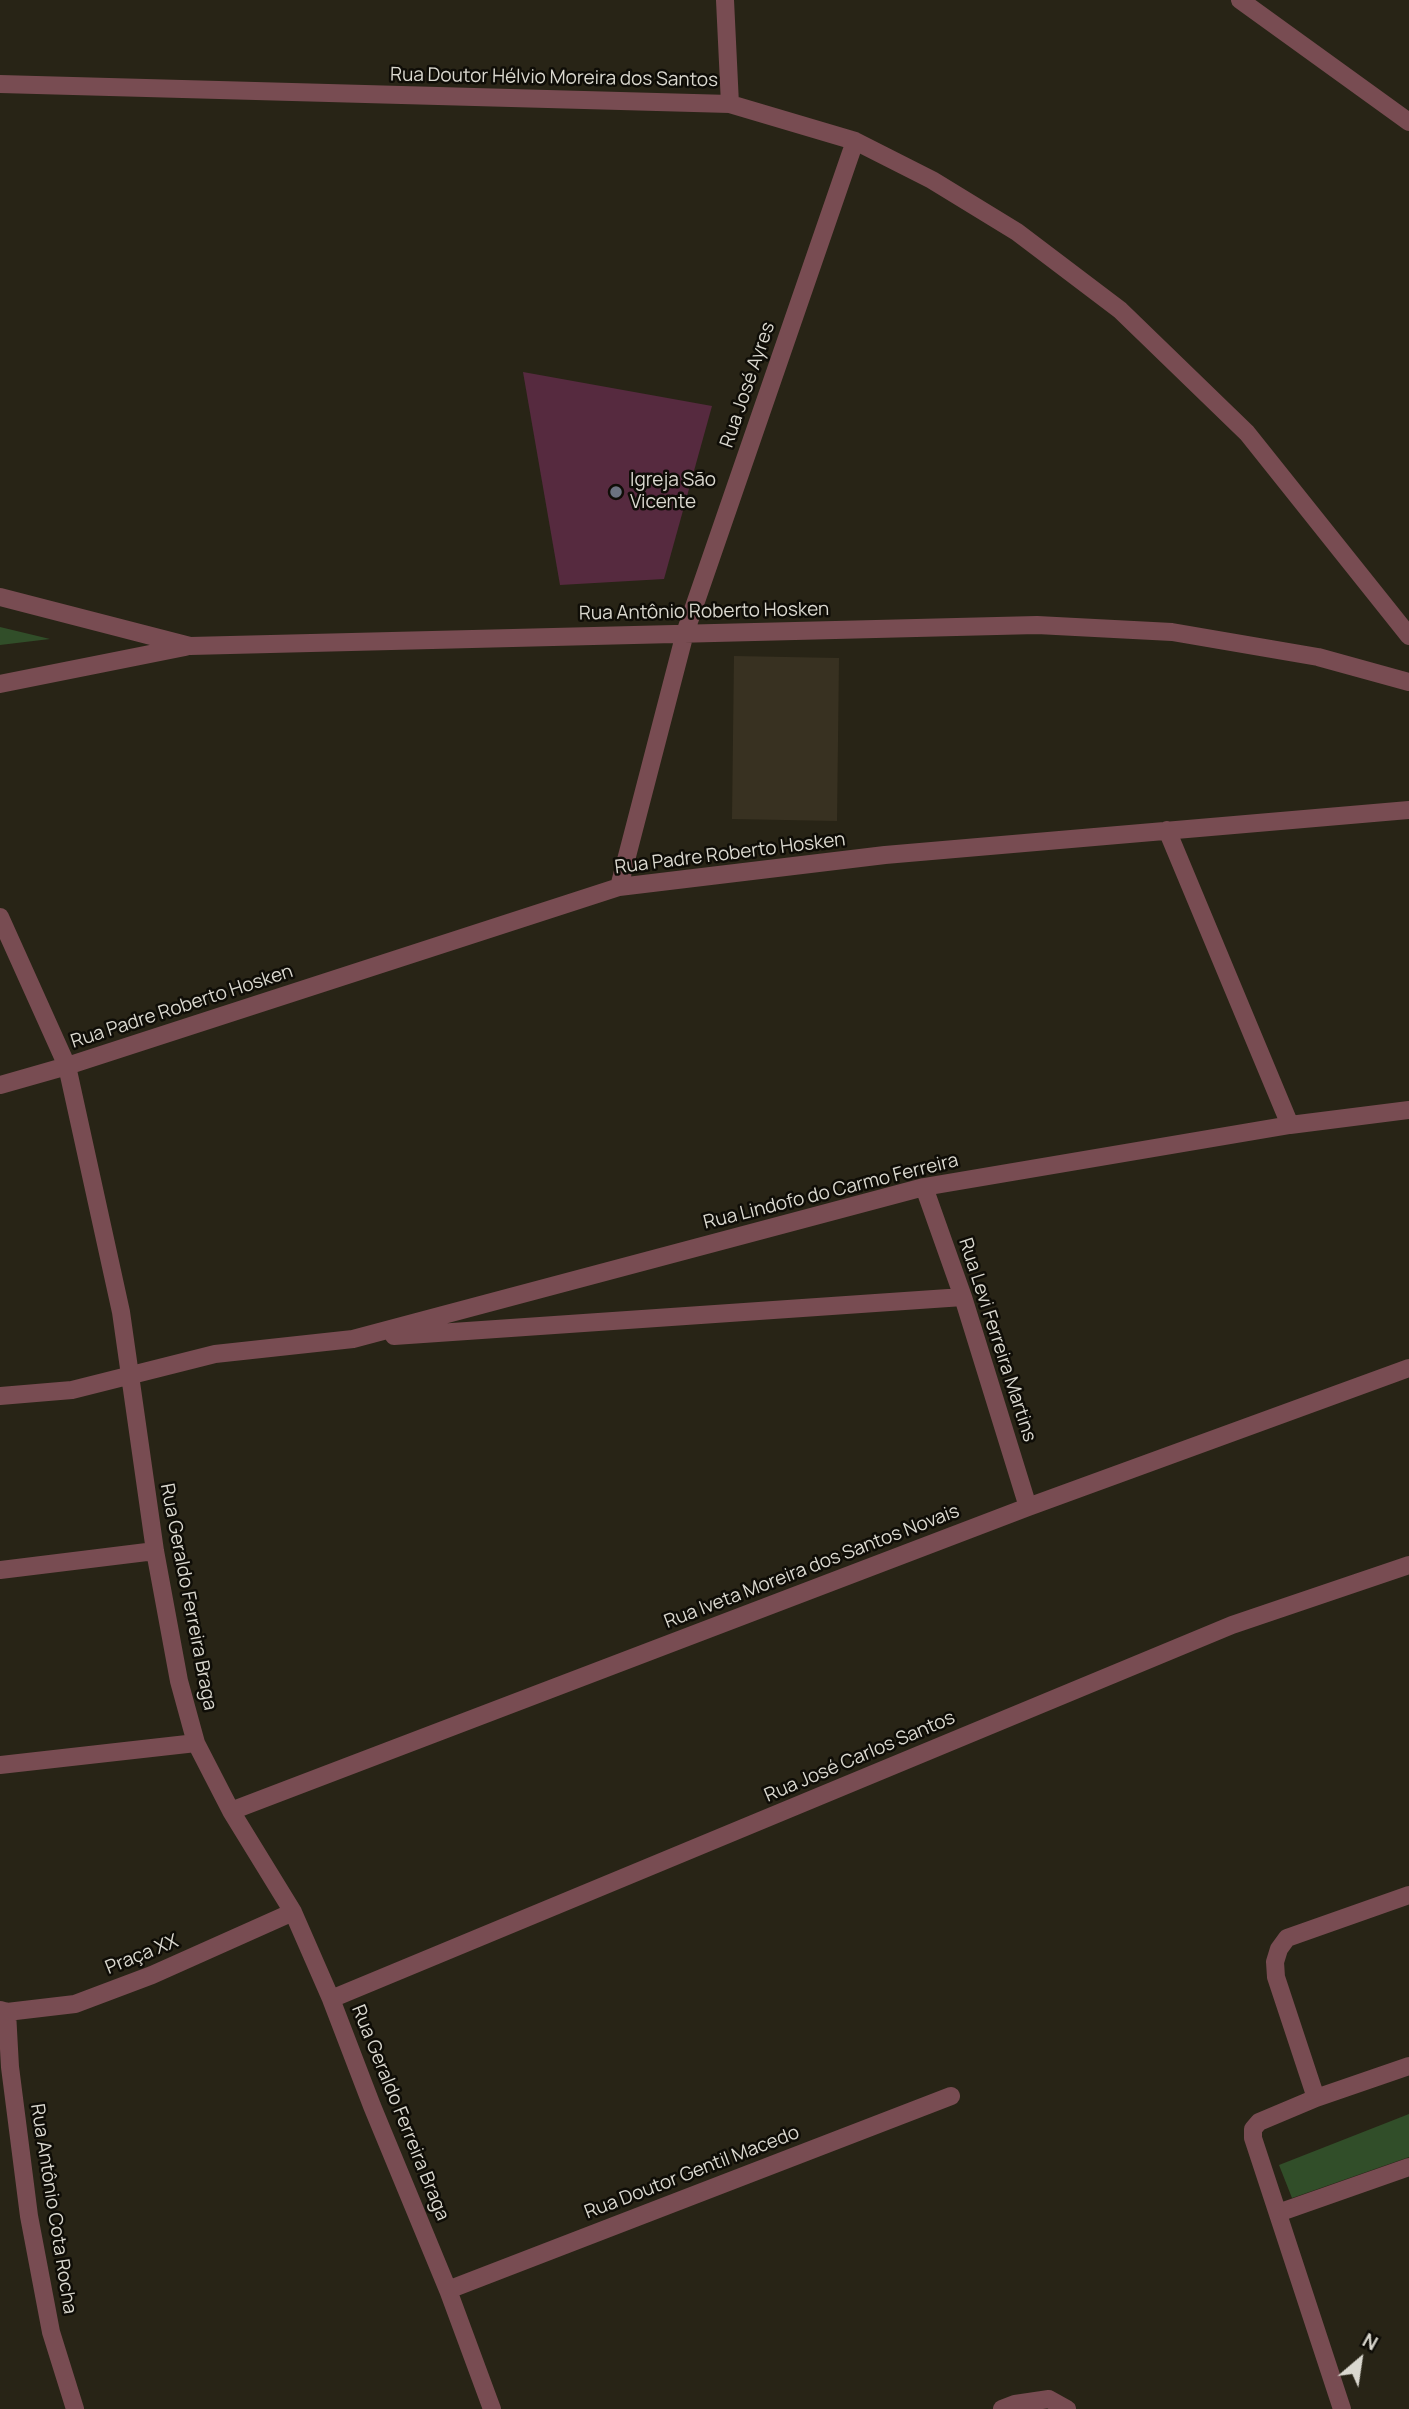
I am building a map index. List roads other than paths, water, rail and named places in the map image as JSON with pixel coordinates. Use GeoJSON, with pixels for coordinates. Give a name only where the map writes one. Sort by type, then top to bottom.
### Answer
{"type":"FeatureCollection","features":[{"type":"Feature","properties":{"kind":"street"},"geometry":{"type":"LineString","coordinates":[[725,0],[730,103]]}},
{"type":"Feature","properties":{"kind":"street"},"geometry":{"type":"LineString","coordinates":[[1240,0],[1409,122]]}},
{"type":"Feature","properties":{"kind":"street","name":"Rua Doutor Hélvio Moreira dos Santos"},"geometry":{"type":"LineString","coordinates":[[0,84],[730,103],[855,141],[932,180],[1017,232],[1120,310],[1247,433],[1409,636]]}},
{"type":"Feature","properties":{"kind":"street","name":"Rua José Ayres"},"geometry":{"type":"LineString","coordinates":[[619,887],[685,633],[855,141]]}},
{"type":"Feature","properties":{"kind":"street","name":"Rua Antônio Roberto Hosken"},"geometry":{"type":"LineString","coordinates":[[0,597],[190,646],[1037,625],[1172,632],[1318,657],[1409,682]]}},
{"type":"Feature","properties":{"kind":"street"},"geometry":{"type":"LineString","coordinates":[[0,684],[190,646]]}},
{"type":"Feature","properties":{"kind":"street","name":"Rua Padre Roberto Hosken"},"geometry":{"type":"LineString","coordinates":[[0,1085],[67,1066],[619,887],[885,855],[1409,810]]}},
{"type":"Feature","properties":{"kind":"street"},"geometry":{"type":"LineString","coordinates":[[1167,830],[1290,1125]]}},
{"type":"Feature","properties":{"kind":"street","name":"Rua Geraldo Ferreira Braga"},"geometry":{"type":"LineString","coordinates":[[0,917],[67,1066],[121,1312],[155,1551],[178,1681],[196,1743],[231,1811],[293,1912],[331,1999],[448,2290],[492,2409]]}},
{"type":"Feature","properties":{"kind":"street","name":"Rua Lindofo do Carmo Ferreira"},"geometry":{"type":"LineString","coordinates":[[353,1339],[924,1186],[1290,1125],[1409,1110]]}},
{"type":"Feature","properties":{"kind":"street","name":"Rua Levi Ferreira Martins"},"geometry":{"type":"LineString","coordinates":[[924,1186],[963,1297],[1028,1507]]}},
{"type":"Feature","properties":{"kind":"street","name":"Rua Lindofo do Carmo Ferreira"},"geometry":{"type":"LineString","coordinates":[[0,1396],[72,1390],[215,1354],[353,1339],[963,1297]]}},
{"type":"Feature","properties":{"kind":"street","name":"Rua Iveta Moreira dos Santos Novais"},"geometry":{"type":"LineString","coordinates":[[231,1811],[1028,1507],[1409,1368]]}},
{"type":"Feature","properties":{"kind":"street"},"geometry":{"type":"LineString","coordinates":[[0,1570],[155,1551]]}},
{"type":"Feature","properties":{"kind":"street","name":"Rua José Carlos Santos"},"geometry":{"type":"LineString","coordinates":[[331,1999],[1232,1625],[1409,1565]]}},
{"type":"Feature","properties":{"kind":"street"},"geometry":{"type":"LineString","coordinates":[[0,1765],[196,1743]]}},
{"type":"Feature","properties":{"kind":"street"},"geometry":{"type":"LineString","coordinates":[[1316,2098],[1276,1977],[1275,1962],[1279,1949],[1287,1938],[1409,1895]]}},
{"type":"Feature","properties":{"kind":"street","name":"Praça XX"},"geometry":{"type":"LineString","coordinates":[[3,2011],[75,2004],[152,1975],[293,1912]]}},
{"type":"Feature","properties":{"kind":"street","name":"Rua Antônio Cota Rocha"},"geometry":{"type":"LineString","coordinates":[[3,2011],[29,2216],[51,2332],[75,2409]]}},
{"type":"Feature","properties":{"kind":"street"},"geometry":{"type":"LineString","coordinates":[[1342,2409],[1252,2138],[1253,2129],[1264,2120],[1316,2098],[1409,2066]]}},
{"type":"Feature","properties":{"kind":"street","name":"Rua Doutor Gentil Macedo"},"geometry":{"type":"LineString","coordinates":[[448,2290],[951,2096]]}},
{"type":"Feature","properties":{"kind":"street"},"geometry":{"type":"LineString","coordinates":[[1278,2213],[1409,2167]]}},
{"type":"Feature","properties":{"kind":"street"},"geometry":{"type":"LineString","coordinates":[[1002,2409],[1015,2404],[1049,2399],[1067,2409]]}},
{"type":"Feature","properties":{"kind":"place","name":"Igreja São Vicente"},"geometry":{"type":"Point","coordinates":[616,492]}}]}
